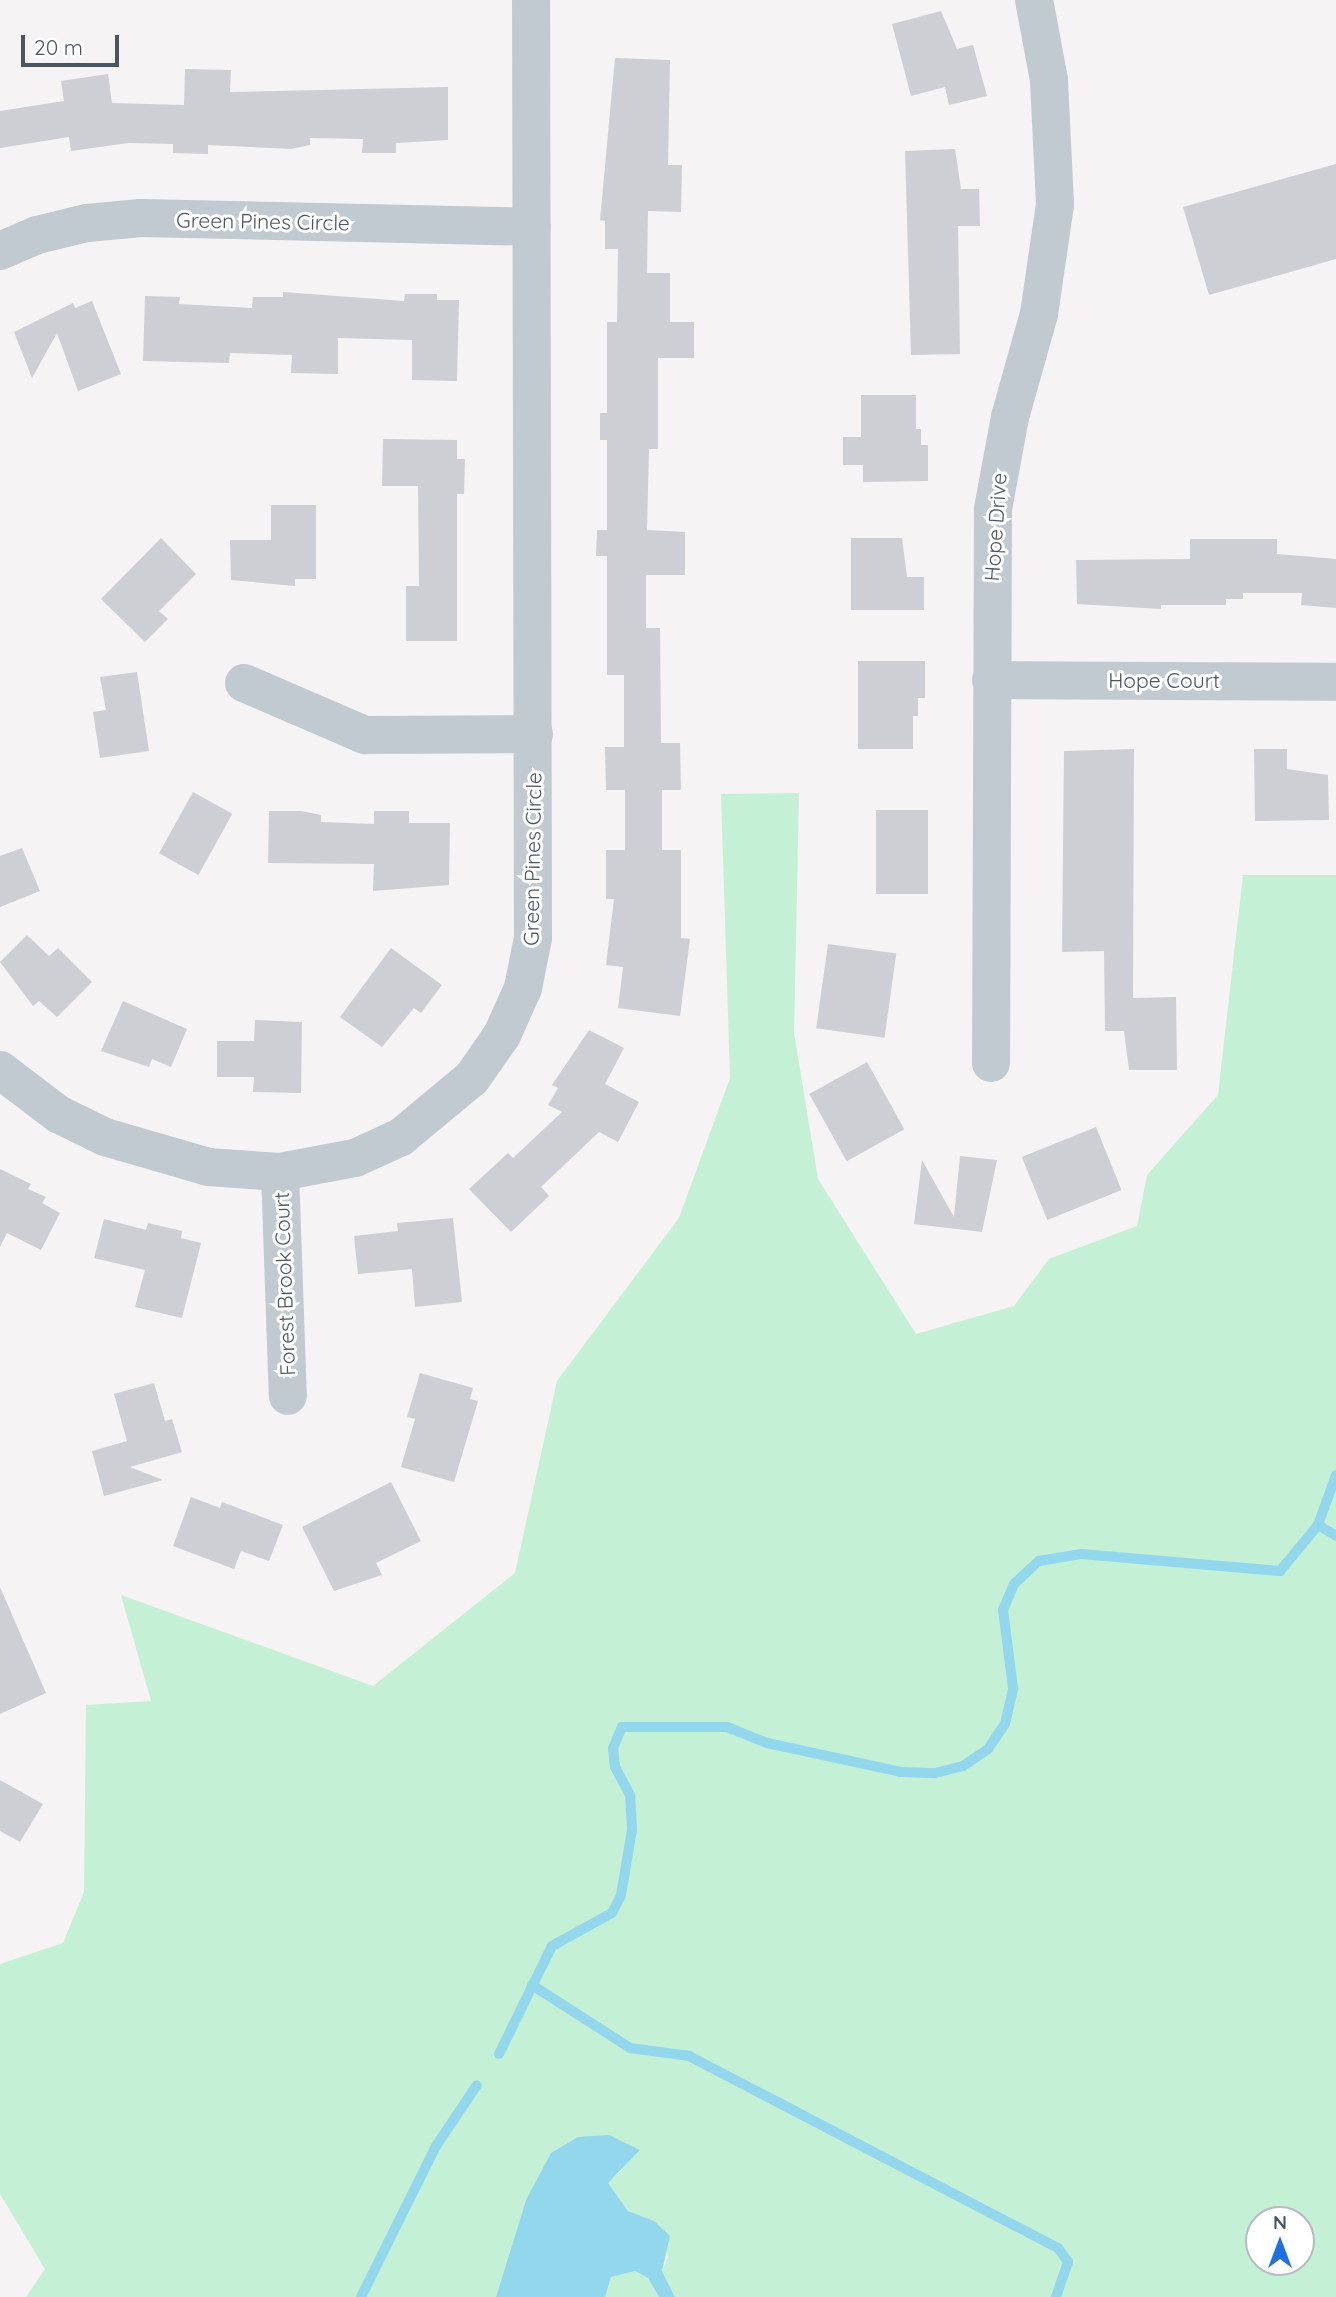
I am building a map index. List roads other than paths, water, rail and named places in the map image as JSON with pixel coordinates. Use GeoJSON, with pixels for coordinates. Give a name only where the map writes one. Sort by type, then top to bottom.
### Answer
{"type":"FeatureCollection","features":[{"type":"Feature","properties":{"kind":"street","name":"Green Pines Circle"},"geometry":{"type":"LineString","coordinates":[[0,1070],[58,1114],[105,1137],[208,1167],[280,1172],[355,1158],[401,1137],[472,1078],[502,1035],[523,988],[533,938],[531,0]]}},
{"type":"Feature","properties":{"kind":"street","name":"Hope Drive"},"geometry":{"type":"LineString","coordinates":[[990,1063],[993,509],[1010,417],[1039,314],[1055,204],[1049,80],[1034,0]]}},
{"type":"Feature","properties":{"kind":"street","name":"Green Pines Circle"},"geometry":{"type":"LineString","coordinates":[[0,251],[37,235],[87,223],[141,218],[532,227]]}},
{"type":"Feature","properties":{"kind":"street","name":"Hope Court"},"geometry":{"type":"LineString","coordinates":[[991,680],[1336,682]]}},
{"type":"Feature","properties":{"kind":"street"},"geometry":{"type":"LineString","coordinates":[[244,683],[365,735],[534,734]]}},
{"type":"Feature","properties":{"kind":"street","name":"Forest Brook Court"},"geometry":{"type":"LineString","coordinates":[[280,1172],[288,1396]]}},
{"type":"Feature","properties":{"kind":"water"},"geometry":{"type":"Polygon","coordinates":[[[609,2135],[640,2150],[608,2183],[628,2211],[654,2221],[670,2236],[662,2271],[675,2297],[659,2297],[648,2278],[635,2271],[611,2277],[605,2297],[496,2297],[526,2200],[551,2153],[578,2137],[609,2135]]]}},
{"type":"Feature","properties":{"kind":"waterway"},"geometry":{"type":"LineString","coordinates":[[499,2054],[552,1946],[612,1913],[621,1895],[632,1830],[630,1795],[615,1767],[613,1748],[622,1727],[727,1727],[767,1743],[901,1772],[935,1773],[963,1766],[988,1749],[1005,1724],[1013,1688],[1003,1610],[1014,1584],[1039,1561],[1081,1554],[1280,1571],[1318,1525],[1336,1475]]}},
{"type":"Feature","properties":{"kind":"waterway"},"geometry":{"type":"LineString","coordinates":[[1318,1525],[1336,1536]]}},
{"type":"Feature","properties":{"kind":"waterway"},"geometry":{"type":"LineString","coordinates":[[532,1985],[630,2048],[689,2056],[1058,2248],[1068,2262],[1056,2297]]}},
{"type":"Feature","properties":{"kind":"waterway"},"geometry":{"type":"LineString","coordinates":[[361,2297],[436,2146],[477,2085]]}}]}
